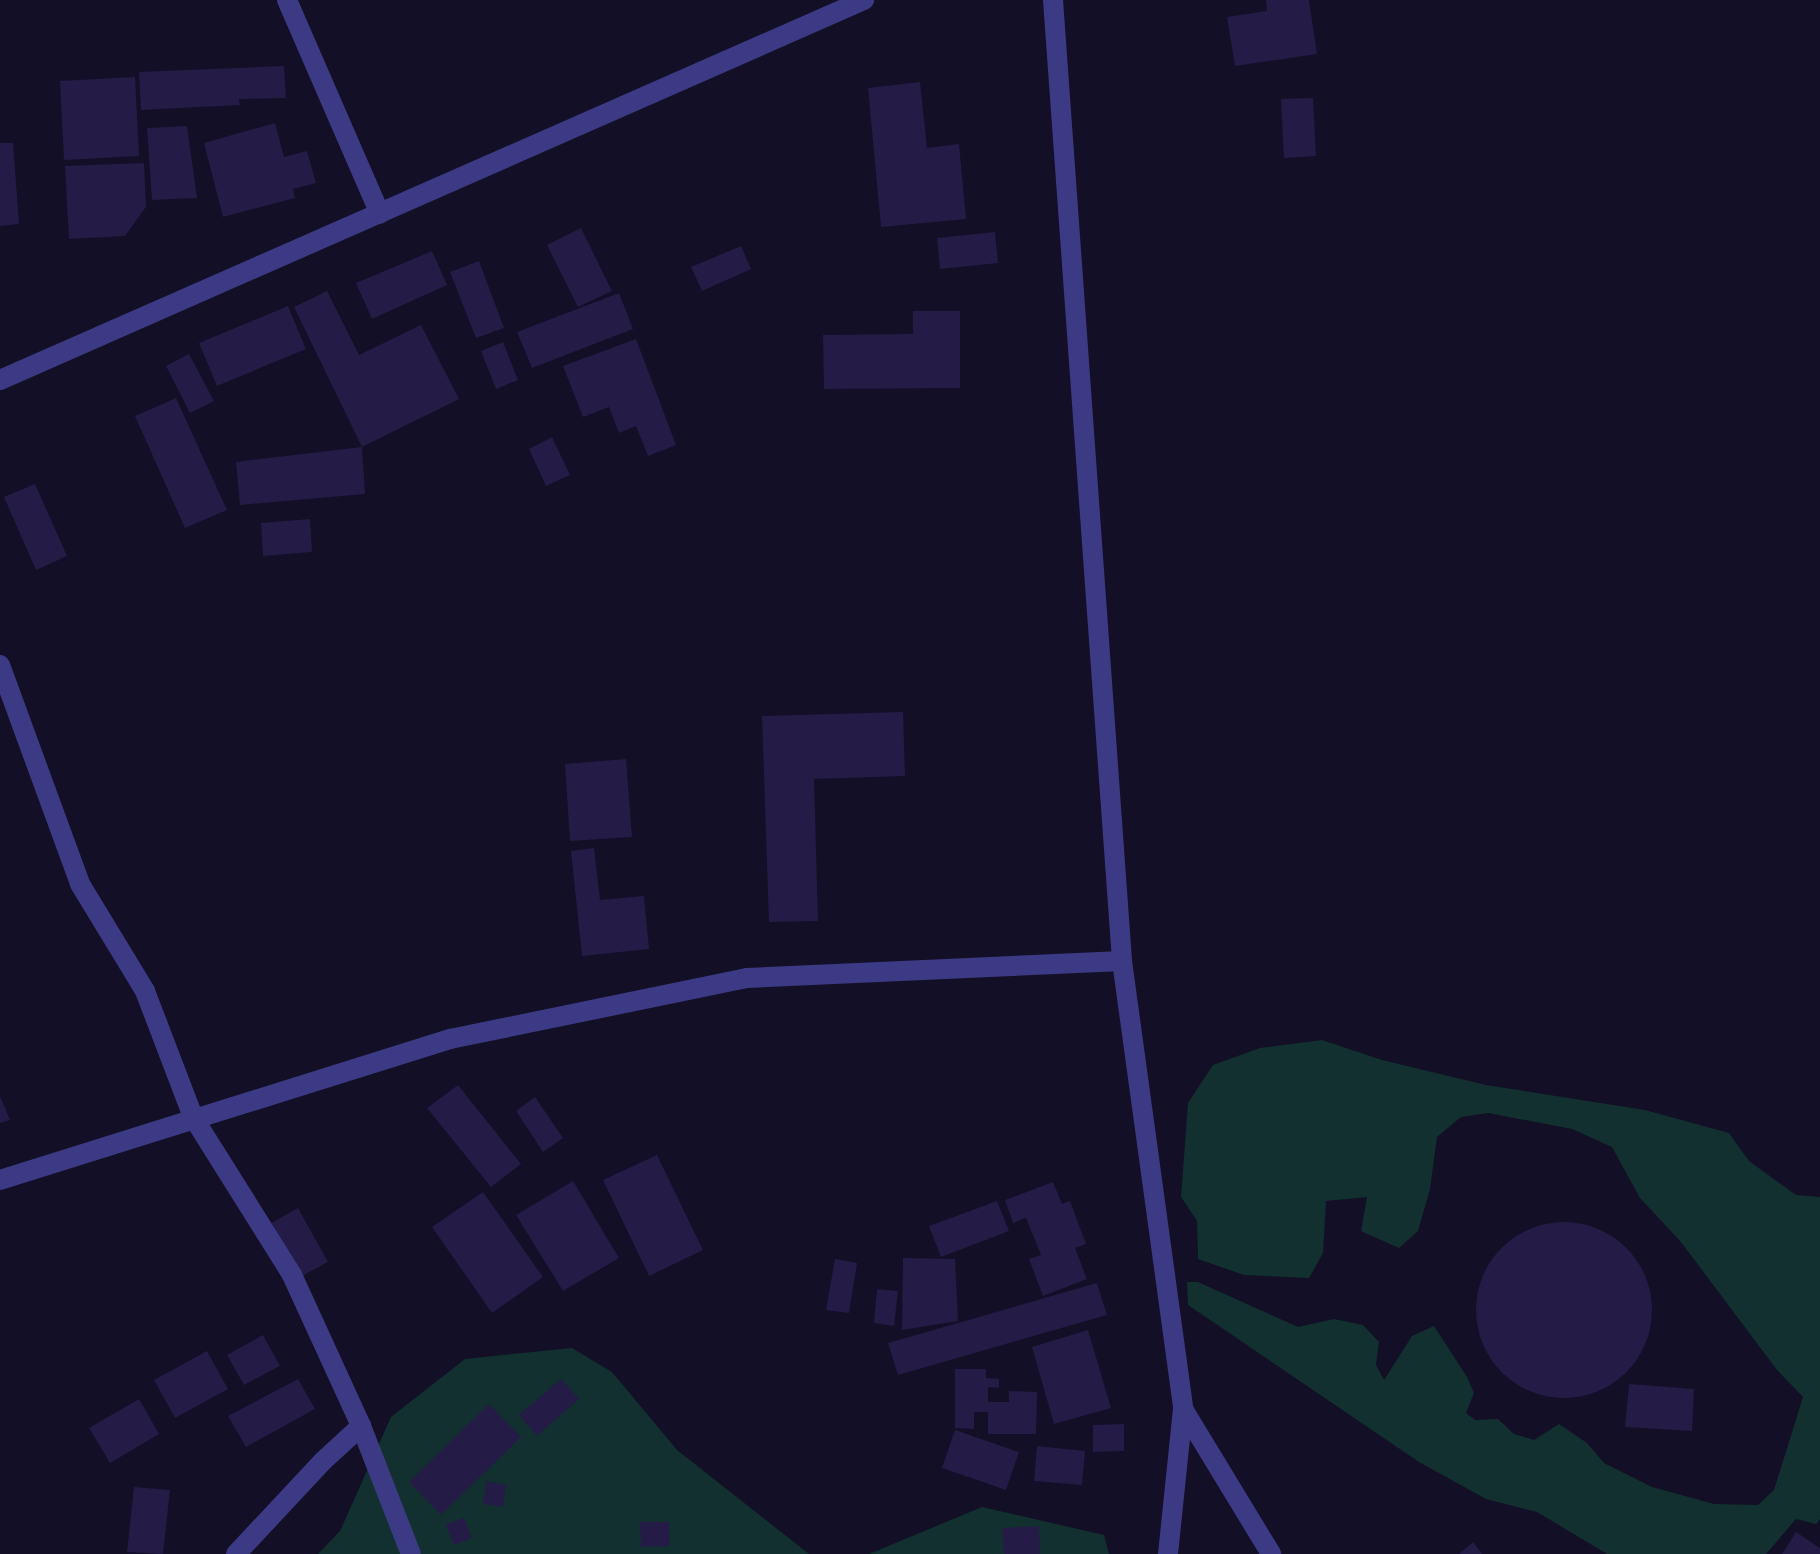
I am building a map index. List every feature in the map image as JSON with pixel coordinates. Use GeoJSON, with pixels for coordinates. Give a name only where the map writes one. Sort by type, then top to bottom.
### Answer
{"type":"FeatureCollection","features":[{"type":"Feature","properties":{"kind":"street"},"geometry":{"type":"LineString","coordinates":[[287,0],[380,214]]}},
{"type":"Feature","properties":{"kind":"street"},"geometry":{"type":"LineString","coordinates":[[0,380],[864,0]]}},
{"type":"Feature","properties":{"kind":"street"},"geometry":{"type":"LineString","coordinates":[[1053,0],[1122,961],[1183,1409],[1168,1554]]}},
{"type":"Feature","properties":{"kind":"street"},"geometry":{"type":"LineString","coordinates":[[0,665],[80,884],[145,991],[193,1117],[292,1275],[361,1426],[411,1554]]}},
{"type":"Feature","properties":{"kind":"street"},"geometry":{"type":"LineString","coordinates":[[0,1180],[193,1117],[450,1039],[747,978],[1122,961]]}},
{"type":"Feature","properties":{"kind":"street"},"geometry":{"type":"LineString","coordinates":[[1183,1409],[1271,1554]]}},
{"type":"Feature","properties":{"kind":"street"},"geometry":{"type":"LineString","coordinates":[[236,1554],[323,1461],[361,1426]]}},
{"type":"Feature","properties":{"kind":"green space"},"geometry":{"type":"Polygon","coordinates":[[[1322,1040],[1382,1060],[1486,1085],[1645,1110],[1729,1133],[1749,1161],[1796,1195],[1820,1197],[1820,1519],[1816,1524],[1796,1519],[1766,1554],[1607,1554],[1537,1512],[1486,1499],[1419,1462],[1188,1305],[1187,1282],[1198,1282],[1298,1327],[1334,1319],[1363,1325],[1379,1342],[1376,1365],[1384,1380],[1412,1336],[1434,1326],[1474,1393],[1466,1413],[1475,1420],[1498,1419],[1514,1434],[1534,1440],[1559,1424],[1587,1443],[1604,1463],[1652,1487],[1714,1504],[1758,1505],[1774,1490],[1803,1397],[1777,1370],[1681,1242],[1640,1198],[1612,1147],[1572,1129],[1488,1113],[1461,1117],[1437,1137],[1430,1189],[1418,1231],[1399,1248],[1361,1231],[1367,1197],[1326,1201],[1323,1253],[1309,1278],[1244,1275],[1198,1259],[1197,1221],[1181,1197],[1188,1103],[1213,1065],[1260,1048],[1322,1040]]]}},
{"type":"Feature","properties":{"kind":"green space"},"geometry":{"type":"Polygon","coordinates":[[[572,1348],[612,1372],[677,1450],[809,1554],[318,1554],[340,1531],[391,1417],[465,1359],[572,1348]]]}},
{"type":"Feature","properties":{"kind":"green space"},"geometry":{"type":"Polygon","coordinates":[[[982,1507],[1104,1535],[1109,1554],[869,1554],[982,1507]]]}},
{"type":"Feature","properties":{"kind":"building"},"geometry":{"type":"Polygon","coordinates":[[[1266,0],[1309,0],[1317,54],[1235,66],[1227,17],[1267,11],[1266,0]]]}},
{"type":"Feature","properties":{"kind":"building"},"geometry":{"type":"Polygon","coordinates":[[[284,66],[286,98],[239,99],[240,105],[141,110],[139,72],[284,66]]]}},
{"type":"Feature","properties":{"kind":"building"},"geometry":{"type":"Polygon","coordinates":[[[135,77],[139,156],[64,160],[60,81],[135,77]]]}},
{"type":"Feature","properties":{"kind":"building"},"geometry":{"type":"Polygon","coordinates":[[[920,82],[927,148],[959,144],[966,219],[881,227],[868,88],[920,82]]]}},
{"type":"Feature","properties":{"kind":"building"},"geometry":{"type":"Polygon","coordinates":[[[1313,98],[1316,156],[1284,158],[1281,99],[1313,98]]]}},
{"type":"Feature","properties":{"kind":"building"},"geometry":{"type":"Polygon","coordinates":[[[275,123],[284,157],[307,151],[316,183],[293,189],[295,198],[223,217],[204,143],[275,123]]]}},
{"type":"Feature","properties":{"kind":"building"},"geometry":{"type":"Polygon","coordinates":[[[187,126],[197,198],[152,200],[147,128],[187,126]]]}},
{"type":"Feature","properties":{"kind":"building"},"geometry":{"type":"Polygon","coordinates":[[[0,143],[13,143],[19,224],[0,226],[0,143]]]}},
{"type":"Feature","properties":{"kind":"building"},"geometry":{"type":"Polygon","coordinates":[[[144,163],[146,207],[125,236],[69,239],[65,166],[144,163]]]}},
{"type":"Feature","properties":{"kind":"building"},"geometry":{"type":"Polygon","coordinates":[[[581,228],[612,291],[578,307],[547,245],[581,228]]]}},
{"type":"Feature","properties":{"kind":"building"},"geometry":{"type":"Polygon","coordinates":[[[995,232],[998,263],[940,269],[937,238],[995,232]]]}},
{"type":"Feature","properties":{"kind":"building"},"geometry":{"type":"Polygon","coordinates":[[[741,246],[751,269],[702,291],[691,267],[741,246]]]}},
{"type":"Feature","properties":{"kind":"building"},"geometry":{"type":"Polygon","coordinates":[[[432,251],[447,285],[372,319],[356,283],[432,251]]]}},
{"type":"Feature","properties":{"kind":"building"},"geometry":{"type":"Polygon","coordinates":[[[479,261],[504,328],[476,338],[450,272],[479,261]]]}},
{"type":"Feature","properties":{"kind":"building"},"geometry":{"type":"Polygon","coordinates":[[[327,291],[359,355],[421,325],[459,399],[362,447],[294,307],[327,291]]]}},
{"type":"Feature","properties":{"kind":"building"},"geometry":{"type":"Polygon","coordinates":[[[619,293],[633,329],[532,368],[517,332],[619,293]]]}},
{"type":"Feature","properties":{"kind":"building"},"geometry":{"type":"Polygon","coordinates":[[[288,306],[306,349],[217,386],[199,343],[288,306]]]}},
{"type":"Feature","properties":{"kind":"building"},"geometry":{"type":"Polygon","coordinates":[[[913,311],[960,311],[960,388],[824,389],[823,335],[913,334],[913,311]]]}},
{"type":"Feature","properties":{"kind":"building"},"geometry":{"type":"Polygon","coordinates":[[[636,339],[676,445],[648,456],[636,426],[619,433],[609,407],[583,417],[563,366],[636,339]]]}},
{"type":"Feature","properties":{"kind":"building"},"geometry":{"type":"Polygon","coordinates":[[[503,342],[518,380],[496,389],[481,351],[503,342]]]}},
{"type":"Feature","properties":{"kind":"building"},"geometry":{"type":"Polygon","coordinates":[[[189,354],[214,401],[190,413],[166,366],[189,354]]]}},
{"type":"Feature","properties":{"kind":"building"},"geometry":{"type":"Polygon","coordinates":[[[176,398],[227,510],[185,528],[135,416],[176,398]]]}},
{"type":"Feature","properties":{"kind":"building"},"geometry":{"type":"Polygon","coordinates":[[[552,437],[570,475],[546,486],[529,449],[552,437]]]}},
{"type":"Feature","properties":{"kind":"building"},"geometry":{"type":"Polygon","coordinates":[[[362,447],[365,494],[240,505],[236,462],[362,447]]]}},
{"type":"Feature","properties":{"kind":"building"},"geometry":{"type":"Polygon","coordinates":[[[35,484],[67,556],[36,570],[4,497],[35,484]]]}},
{"type":"Feature","properties":{"kind":"building"},"geometry":{"type":"Polygon","coordinates":[[[310,519],[312,552],[263,556],[261,523],[310,519]]]}},
{"type":"Feature","properties":{"kind":"building"},"geometry":{"type":"Polygon","coordinates":[[[903,712],[905,776],[814,779],[818,921],[769,922],[762,716],[903,712]]]}},
{"type":"Feature","properties":{"kind":"building"},"geometry":{"type":"Polygon","coordinates":[[[626,759],[632,837],[570,841],[565,764],[626,759]]]}},
{"type":"Feature","properties":{"kind":"building"},"geometry":{"type":"Polygon","coordinates":[[[594,848],[600,900],[644,896],[649,949],[582,956],[571,851],[594,848]]]}},
{"type":"Feature","properties":{"kind":"building"},"geometry":{"type":"Polygon","coordinates":[[[458,1085],[521,1164],[491,1187],[427,1108],[458,1085]]]}},
{"type":"Feature","properties":{"kind":"building"},"geometry":{"type":"Polygon","coordinates":[[[0,1096],[10,1120],[0,1123],[0,1096]]]}},
{"type":"Feature","properties":{"kind":"building"},"geometry":{"type":"Polygon","coordinates":[[[535,1097],[563,1138],[543,1152],[516,1111],[535,1097]]]}},
{"type":"Feature","properties":{"kind":"building"},"geometry":{"type":"Polygon","coordinates":[[[657,1155],[703,1250],[649,1276],[603,1180],[657,1155]]]}},
{"type":"Feature","properties":{"kind":"building"},"geometry":{"type":"Polygon","coordinates":[[[573,1181],[619,1258],[563,1291],[516,1215],[573,1181]]]}},
{"type":"Feature","properties":{"kind":"building"},"geometry":{"type":"Polygon","coordinates":[[[1053,1182],[1062,1204],[1070,1201],[1086,1244],[1075,1248],[1087,1279],[1043,1296],[1029,1259],[1041,1255],[1026,1218],[1013,1223],[1005,1200],[1053,1182]]]}},
{"type":"Feature","properties":{"kind":"building"},"geometry":{"type":"Polygon","coordinates":[[[483,1192],[543,1277],[492,1313],[432,1227],[483,1192]]]}},
{"type":"Feature","properties":{"kind":"building"},"geometry":{"type":"Polygon","coordinates":[[[997,1201],[1009,1231],[941,1257],[929,1226],[997,1201]]]}},
{"type":"Feature","properties":{"kind":"building"},"geometry":{"type":"Polygon","coordinates":[[[298,1208],[328,1262],[300,1277],[271,1223],[298,1208]]]}},
{"type":"Feature","properties":{"kind":"building"},"geometry":{"type":"Polygon","coordinates":[[[1564,1222],[1598,1229],[1626,1248],[1645,1276],[1652,1310],[1645,1344],[1626,1372],[1598,1391],[1564,1398],[1530,1391],[1502,1372],[1483,1344],[1476,1310],[1483,1276],[1502,1248],[1530,1229],[1564,1222]]]}},
{"type":"Feature","properties":{"kind":"building"},"geometry":{"type":"Polygon","coordinates":[[[903,1258],[955,1259],[958,1321],[902,1330],[903,1258]]]}},
{"type":"Feature","properties":{"kind":"building"},"geometry":{"type":"Polygon","coordinates":[[[835,1259],[857,1263],[849,1313],[826,1310],[835,1259]]]}},
{"type":"Feature","properties":{"kind":"building"},"geometry":{"type":"Polygon","coordinates":[[[1097,1283],[1107,1315],[898,1375],[888,1343],[1097,1283]]]}},
{"type":"Feature","properties":{"kind":"building"},"geometry":{"type":"Polygon","coordinates":[[[877,1289],[898,1291],[894,1326],[874,1323],[877,1289]]]}},
{"type":"Feature","properties":{"kind":"building"},"geometry":{"type":"Polygon","coordinates":[[[1088,1330],[1111,1408],[1054,1424],[1032,1347],[1088,1330]]]}},
{"type":"Feature","properties":{"kind":"building"},"geometry":{"type":"Polygon","coordinates":[[[263,1335],[280,1366],[244,1385],[227,1355],[263,1335]]]}},
{"type":"Feature","properties":{"kind":"building"},"geometry":{"type":"Polygon","coordinates":[[[207,1351],[228,1389],[175,1418],[154,1380],[207,1351]]]}},
{"type":"Feature","properties":{"kind":"building"},"geometry":{"type":"Polygon","coordinates":[[[955,1369],[986,1369],[986,1378],[999,1379],[999,1388],[988,1387],[988,1402],[1009,1402],[1009,1391],[1037,1392],[1036,1434],[988,1434],[988,1412],[974,1412],[974,1429],[955,1428],[955,1369]]]}},
{"type":"Feature","properties":{"kind":"building"},"geometry":{"type":"Polygon","coordinates":[[[298,1379],[315,1409],[246,1447],[228,1416],[298,1379]]]}},
{"type":"Feature","properties":{"kind":"building"},"geometry":{"type":"Polygon","coordinates":[[[561,1379],[579,1399],[537,1436],[519,1415],[561,1379]]]}},
{"type":"Feature","properties":{"kind":"building"},"geometry":{"type":"Polygon","coordinates":[[[1629,1384],[1694,1389],[1692,1431],[1625,1427],[1629,1384]]]}},
{"type":"Feature","properties":{"kind":"building"},"geometry":{"type":"Polygon","coordinates":[[[139,1399],[159,1434],[110,1463],[89,1428],[139,1399]]]}},
{"type":"Feature","properties":{"kind":"building"},"geometry":{"type":"Polygon","coordinates":[[[489,1404],[521,1437],[441,1515],[409,1482],[489,1404]]]}},
{"type":"Feature","properties":{"kind":"building"},"geometry":{"type":"Polygon","coordinates":[[[1124,1424],[1124,1451],[1093,1452],[1093,1425],[1124,1424]]]}},
{"type":"Feature","properties":{"kind":"building"},"geometry":{"type":"Polygon","coordinates":[[[955,1430],[1019,1452],[1006,1490],[942,1468],[955,1430]]]}},
{"type":"Feature","properties":{"kind":"building"},"geometry":{"type":"Polygon","coordinates":[[[1037,1446],[1085,1451],[1082,1485],[1034,1481],[1037,1446]]]}},
{"type":"Feature","properties":{"kind":"building"},"geometry":{"type":"Polygon","coordinates":[[[487,1481],[506,1485],[503,1507],[483,1504],[487,1481]]]}},
{"type":"Feature","properties":{"kind":"building"},"geometry":{"type":"Polygon","coordinates":[[[134,1487],[170,1490],[163,1554],[127,1552],[134,1487]]]}},
{"type":"Feature","properties":{"kind":"building"},"geometry":{"type":"Polygon","coordinates":[[[464,1518],[472,1538],[454,1545],[446,1524],[464,1518]]]}},
{"type":"Feature","properties":{"kind":"building"},"geometry":{"type":"Polygon","coordinates":[[[640,1522],[669,1522],[670,1546],[641,1547],[640,1522]]]}},
{"type":"Feature","properties":{"kind":"building"},"geometry":{"type":"Polygon","coordinates":[[[1039,1526],[1040,1554],[1004,1554],[1002,1528],[1039,1526]]]}},
{"type":"Feature","properties":{"kind":"building"},"geometry":{"type":"Polygon","coordinates":[[[1796,1532],[1820,1548],[1820,1554],[1782,1554],[1796,1532]]]}},
{"type":"Feature","properties":{"kind":"building"},"geometry":{"type":"Polygon","coordinates":[[[1473,1542],[1482,1554],[1459,1554],[1473,1542]]]}}]}
